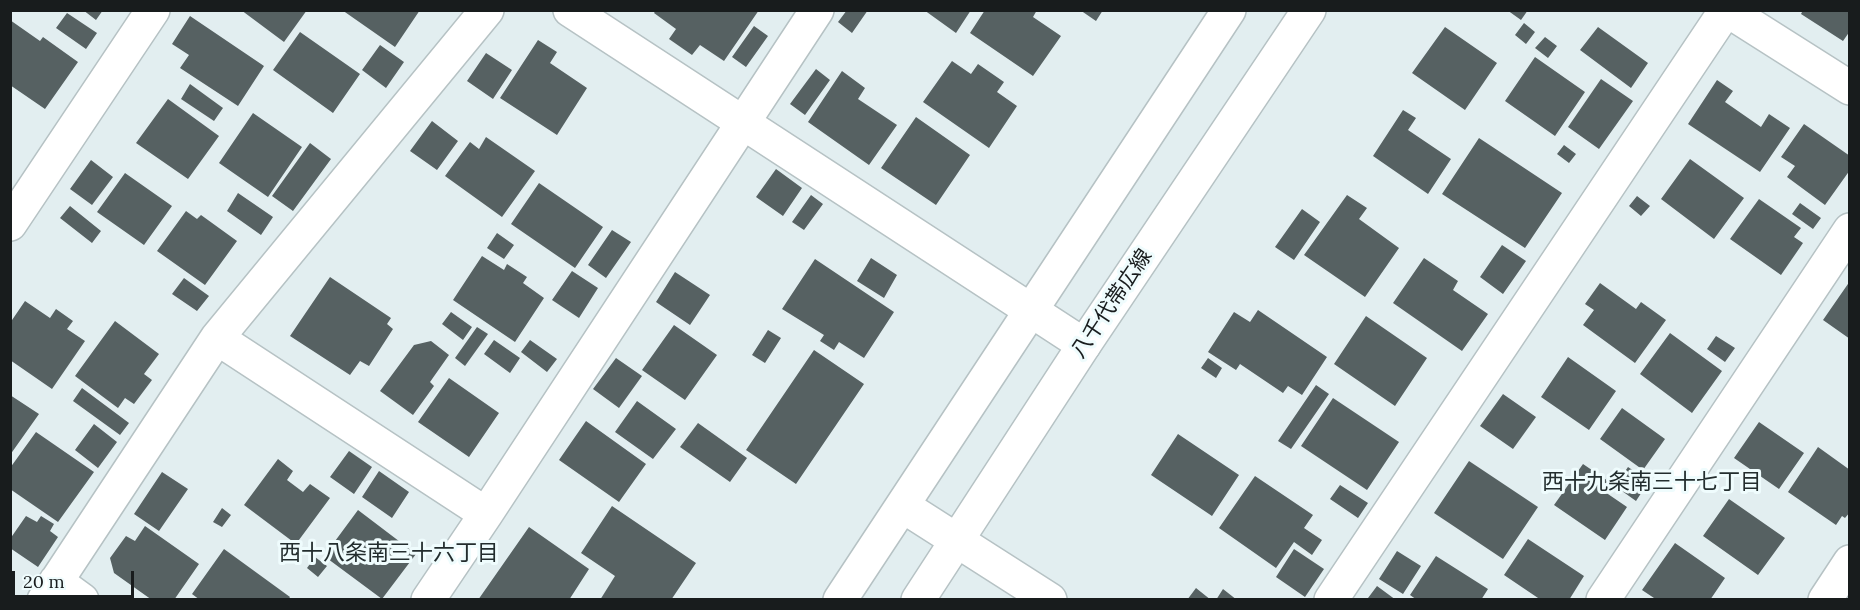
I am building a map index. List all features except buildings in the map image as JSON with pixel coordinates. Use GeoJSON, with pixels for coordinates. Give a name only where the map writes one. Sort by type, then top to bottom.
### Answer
{"type":"FeatureCollection","features":[{"type":"Feature","properties":{"kind":"street"},"geometry":{"type":"LineString","coordinates":[[10,224],[153,10]]}},
{"type":"Feature","properties":{"kind":"street"},"geometry":{"type":"LineString","coordinates":[[82,600],[50,590],[217,338],[487,10]]}},
{"type":"Feature","properties":{"kind":"street"},"geometry":{"type":"LineString","coordinates":[[570,10],[1084,345]]}},
{"type":"Feature","properties":{"kind":"street"},"geometry":{"type":"LineString","coordinates":[[428,600],[817,10]]}},
{"type":"Feature","properties":{"kind":"street"},"geometry":{"type":"LineString","coordinates":[[840,600],[1229,10]]}},
{"type":"Feature","properties":{"kind":"street","name":"八千代帯広線"},"geometry":{"type":"LineString","coordinates":[[918,600],[1084,345],[1309,10]]}},
{"type":"Feature","properties":{"kind":"street"},"geometry":{"type":"LineString","coordinates":[[1331,600],[1742,14],[1850,88]]}},
{"type":"Feature","properties":{"kind":"street"},"geometry":{"type":"LineString","coordinates":[[1603,600],[1850,230]]}},
{"type":"Feature","properties":{"kind":"street"},"geometry":{"type":"LineString","coordinates":[[217,338],[486,514]]}},
{"type":"Feature","properties":{"kind":"street"},"geometry":{"type":"LineString","coordinates":[[903,506],[1050,600]]}},
{"type":"Feature","properties":{"kind":"street"},"geometry":{"type":"LineString","coordinates":[[1825,600],[1850,562]]}},
{"type":"Feature","properties":{"kind":"district","name":"西十九条南三十七丁目"},"geometry":{"type":"Point","coordinates":[1652,483]}},
{"type":"Feature","properties":{"kind":"district","name":"西十八条南三十六丁目"},"geometry":{"type":"Point","coordinates":[389,554]}}]}
